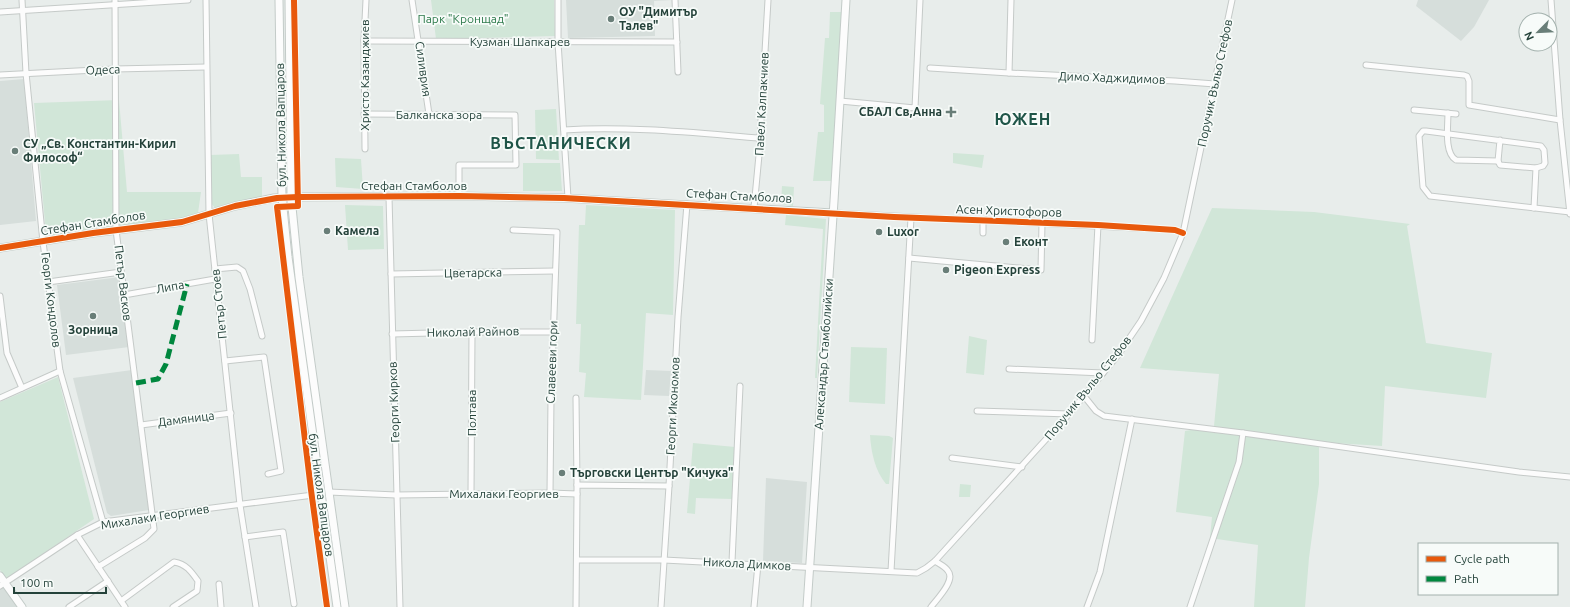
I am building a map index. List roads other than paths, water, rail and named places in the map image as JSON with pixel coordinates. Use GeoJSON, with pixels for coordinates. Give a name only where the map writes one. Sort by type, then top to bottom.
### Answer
{"type":"FeatureCollection","features":[{"type":"Feature","properties":{"kind":"street","name":"Георги Кондолов"},"geometry":{"type":"LineString","coordinates":[[22,0],[26,73],[43,242],[60,371],[103,522]]}},
{"type":"Feature","properties":{"kind":"street"},"geometry":{"type":"LineString","coordinates":[[0,12],[115,2],[188,0]]}},
{"type":"Feature","properties":{"kind":"street","name":"Петър Стоев"},"geometry":{"type":"LineString","coordinates":[[206,0],[209,214],[240,505],[256,607]]}},
{"type":"Feature","properties":{"kind":"street","name":"бул. Никола Вапцаров"},"geometry":{"type":"LineString","coordinates":[[279,0],[282,198],[288,256],[337,607]]}},
{"type":"Feature","properties":{"kind":"street","name":"бул. Никола Вапцаров"},"geometry":{"type":"LineString","coordinates":[[289,0],[291,197],[297,264],[345,607]]}},
{"type":"Feature","properties":{"kind":"street","name":"Христо Казанджиев"},"geometry":{"type":"LineString","coordinates":[[365,149],[364,41],[366,0]]}},
{"type":"Feature","properties":{"kind":"street","name":"Силиврия"},"geometry":{"type":"LineString","coordinates":[[412,0],[429,114]]}},
{"type":"Feature","properties":{"kind":"street"},"geometry":{"type":"LineString","coordinates":[[558,0],[558,42],[568,198]]}},
{"type":"Feature","properties":{"kind":"street"},"geometry":{"type":"LineString","coordinates":[[675,0],[678,72]]}},
{"type":"Feature","properties":{"kind":"street","name":"Павел Калпакчиев"},"geometry":{"type":"LineString","coordinates":[[754,208],[760,138],[768,0]]}},
{"type":"Feature","properties":{"kind":"street","name":"Александър Стамболийски"},"geometry":{"type":"LineString","coordinates":[[807,607],[846,0]]}},
{"type":"Feature","properties":{"kind":"street"},"geometry":{"type":"LineString","coordinates":[[840,101],[915,108],[920,0]]}},
{"type":"Feature","properties":{"kind":"street"},"geometry":{"type":"LineString","coordinates":[[1009,74],[1011,0]]}},
{"type":"Feature","properties":{"kind":"street","name":"Поручик Въльо Стефов"},"geometry":{"type":"LineString","coordinates":[[917,573],[935,561],[1069,414],[1118,355],[1141,321],[1164,278],[1183,233],[1232,0]]}},
{"type":"Feature","properties":{"kind":"street"},"geometry":{"type":"LineString","coordinates":[[1500,140],[1498,161],[1500,165],[1536,168],[1543,166],[1545,163],[1543,148],[1541,146],[1500,140],[1426,131],[1421,133],[1419,136],[1423,187],[1426,193],[1430,196],[1570,213],[1560,120],[1551,0]]}},
{"type":"Feature","properties":{"kind":"street","name":"Петър Васков"},"geometry":{"type":"LineString","coordinates":[[98,567],[145,538],[154,529],[116,230],[115,2]]}},
{"type":"Feature","properties":{"kind":"street","name":"Кузман Шапкарев"},"geometry":{"type":"LineString","coordinates":[[364,41],[677,42]]}},
{"type":"Feature","properties":{"kind":"street"},"geometry":{"type":"LineString","coordinates":[[1366,65],[1464,75],[1467,76],[1469,81],[1469,105],[1560,120]]}},
{"type":"Feature","properties":{"kind":"street","name":"Одеса"},"geometry":{"type":"LineString","coordinates":[[0,75],[115,69],[206,67]]}},
{"type":"Feature","properties":{"kind":"street","name":"Димо Хаджидимов"},"geometry":{"type":"LineString","coordinates":[[930,68],[1009,74],[1215,84]]}},
{"type":"Feature","properties":{"kind":"street"},"geometry":{"type":"LineString","coordinates":[[1414,110],[1456,114]]}},
{"type":"Feature","properties":{"kind":"street"},"geometry":{"type":"LineString","coordinates":[[1448,113],[1447,134],[1449,154],[1456,160],[1498,161]]}},
{"type":"Feature","properties":{"kind":"street","name":"Балканска зора"},"geometry":{"type":"LineString","coordinates":[[364,114],[515,115],[516,165],[459,165],[459,196]]}},
{"type":"Feature","properties":{"kind":"street"},"geometry":{"type":"LineString","coordinates":[[564,130],[585,129],[684,132],[760,138]]}},
{"type":"Feature","properties":{"kind":"street"},"geometry":{"type":"LineString","coordinates":[[1534,208],[1536,168]]}},
{"type":"Feature","properties":{"kind":"street","name":"Стефан Стамболов"},"geometry":{"type":"LineString","coordinates":[[0,248],[116,230],[182,222],[235,206],[291,197],[459,196],[568,198],[833,213]]}},
{"type":"Feature","properties":{"kind":"street","name":"Георги Кирков"},"geometry":{"type":"LineString","coordinates":[[389,197],[400,607]]}},
{"type":"Feature","properties":{"kind":"street","name":"Георги Икономов"},"geometry":{"type":"LineString","coordinates":[[661,607],[678,317],[687,204]]}},
{"type":"Feature","properties":{"kind":"street","name":"Асен Христофоров"},"geometry":{"type":"LineString","coordinates":[[833,213],[912,218],[1098,225],[1175,230],[1183,233]]}},
{"type":"Feature","properties":{"kind":"street"},"geometry":{"type":"LineString","coordinates":[[891,571],[912,218]]}},
{"type":"Feature","properties":{"kind":"street"},"geometry":{"type":"LineString","coordinates":[[983,233],[983,223],[986,220]]}},
{"type":"Feature","properties":{"kind":"street"},"geometry":{"type":"LineString","coordinates":[[909,258],[1041,270],[1042,223]]}},
{"type":"Feature","properties":{"kind":"street"},"geometry":{"type":"LineString","coordinates":[[1092,340],[1098,225]]}},
{"type":"Feature","properties":{"kind":"street","name":"Славееви гори"},"geometry":{"type":"LineString","coordinates":[[513,230],[557,232],[549,455],[550,492]]}},
{"type":"Feature","properties":{"kind":"street"},"geometry":{"type":"LineString","coordinates":[[215,269],[237,266],[243,271],[250,289],[262,336]]}},
{"type":"Feature","properties":{"kind":"street","name":"Цветарска"},"geometry":{"type":"LineString","coordinates":[[391,274],[555,271]]}},
{"type":"Feature","properties":{"kind":"street"},"geometry":{"type":"LineString","coordinates":[[48,282],[121,272]]}},
{"type":"Feature","properties":{"kind":"street","name":"Липа"},"geometry":{"type":"LineString","coordinates":[[124,295],[215,279]]}},
{"type":"Feature","properties":{"kind":"street"},"geometry":{"type":"LineString","coordinates":[[0,296],[7,353],[22,388]]}},
{"type":"Feature","properties":{"kind":"street","name":"Полтава"},"geometry":{"type":"LineString","coordinates":[[471,494],[472,332]]}},
{"type":"Feature","properties":{"kind":"street","name":"Николай Райнов"},"geometry":{"type":"LineString","coordinates":[[392,334],[553,332]]}},
{"type":"Feature","properties":{"kind":"street"},"geometry":{"type":"LineString","coordinates":[[225,362],[264,357],[281,471],[268,474]]}},
{"type":"Feature","properties":{"kind":"street"},"geometry":{"type":"LineString","coordinates":[[1009,369],[1103,373]]}},
{"type":"Feature","properties":{"kind":"street"},"geometry":{"type":"LineString","coordinates":[[0,398],[60,371]]}},
{"type":"Feature","properties":{"kind":"street"},"geometry":{"type":"LineString","coordinates":[[732,562],[740,386]]}},
{"type":"Feature","properties":{"kind":"street"},"geometry":{"type":"LineString","coordinates":[[1084,396],[1096,411],[1104,416],[1570,477]]}},
{"type":"Feature","properties":{"kind":"street","name":"Михалаки Георгиев"},"geometry":{"type":"LineString","coordinates":[[329,492],[396,495],[550,492],[577,494],[576,398]]}},
{"type":"Feature","properties":{"kind":"street"},"geometry":{"type":"LineString","coordinates":[[977,411],[1069,414]]}},
{"type":"Feature","properties":{"kind":"street","name":"Дамяница"},"geometry":{"type":"LineString","coordinates":[[141,425],[230,414]]}},
{"type":"Feature","properties":{"kind":"street"},"geometry":{"type":"LineString","coordinates":[[1087,607],[1100,572],[1132,419]]}},
{"type":"Feature","properties":{"kind":"street"},"geometry":{"type":"LineString","coordinates":[[1190,607],[1239,462],[1243,433]]}},
{"type":"Feature","properties":{"kind":"street"},"geometry":{"type":"LineString","coordinates":[[952,458],[1022,466]]}},
{"type":"Feature","properties":{"kind":"street"},"geometry":{"type":"LineString","coordinates":[[577,485],[669,486]]}},
{"type":"Feature","properties":{"kind":"street","name":"Михалаки Георгиев"},"geometry":{"type":"LineString","coordinates":[[3,585],[76,535],[103,522],[321,494]]}},
{"type":"Feature","properties":{"kind":"street"},"geometry":{"type":"LineString","coordinates":[[576,607],[577,494]]}},
{"type":"Feature","properties":{"kind":"street"},"geometry":{"type":"LineString","coordinates":[[245,537],[283,532],[294,604]]}},
{"type":"Feature","properties":{"kind":"street"},"geometry":{"type":"LineString","coordinates":[[76,535],[125,607]]}},
{"type":"Feature","properties":{"kind":"street","name":"Никола Димков"},"geometry":{"type":"LineString","coordinates":[[577,560],[732,562],[809,568],[917,573]]}},
{"type":"Feature","properties":{"kind":"street"},"geometry":{"type":"LineString","coordinates":[[931,607],[950,582],[951,576],[945,567],[935,561]]}},
{"type":"Feature","properties":{"kind":"street"},"geometry":{"type":"LineString","coordinates":[[121,601],[174,562],[182,564],[189,569],[198,581],[197,591],[173,607]]}},
{"type":"Feature","properties":{"kind":"street"},"geometry":{"type":"LineString","coordinates":[[754,607],[758,564]]}},
{"type":"Feature","properties":{"kind":"street"},"geometry":{"type":"LineString","coordinates":[[0,576],[3,585],[22,607]]}},
{"type":"Feature","properties":{"kind":"street"},"geometry":{"type":"LineString","coordinates":[[69,607],[108,581]]}},
{"type":"Feature","properties":{"kind":"street"},"geometry":{"type":"LineString","coordinates":[[219,584],[221,607]]}},
{"type":"Feature","properties":{"kind":"place","name":"ОУ \"Димитър Талев\""},"geometry":{"type":"Point","coordinates":[611,19]}},
{"type":"Feature","properties":{"kind":"place","name":"СБАЛ Св,Анна"},"geometry":{"type":"Point","coordinates":[951,112]}},
{"type":"Feature","properties":{"kind":"place","name":"СУ „Св. Константин-Кирил Философ“"},"geometry":{"type":"Point","coordinates":[15,151]}},
{"type":"Feature","properties":{"kind":"place","name":"Камела"},"geometry":{"type":"Point","coordinates":[327,231]}},
{"type":"Feature","properties":{"kind":"place","name":"Luxor"},"geometry":{"type":"Point","coordinates":[879,232]}},
{"type":"Feature","properties":{"kind":"place","name":"Еконт"},"geometry":{"type":"Point","coordinates":[1006,242]}},
{"type":"Feature","properties":{"kind":"place","name":"Pigeon Express"},"geometry":{"type":"Point","coordinates":[946,270]}},
{"type":"Feature","properties":{"kind":"place","name":"Зорница"},"geometry":{"type":"Point","coordinates":[93,316]}},
{"type":"Feature","properties":{"kind":"place","name":"Търговски Център \"Кичука\""},"geometry":{"type":"Point","coordinates":[562,473]}},
{"type":"Feature","properties":{"kind":"district","name":"ЮЖЕН"},"geometry":{"type":"Point","coordinates":[1023,119]}},
{"type":"Feature","properties":{"kind":"district","name":"ВЪСТАНИЧЕСКИ"},"geometry":{"type":"Point","coordinates":[561,143]}},
{"type":"Feature","properties":{"kind":"park label","name":"Парк \"Кронщад\""},"geometry":{"type":"Point","coordinates":[463,19]}}]}
